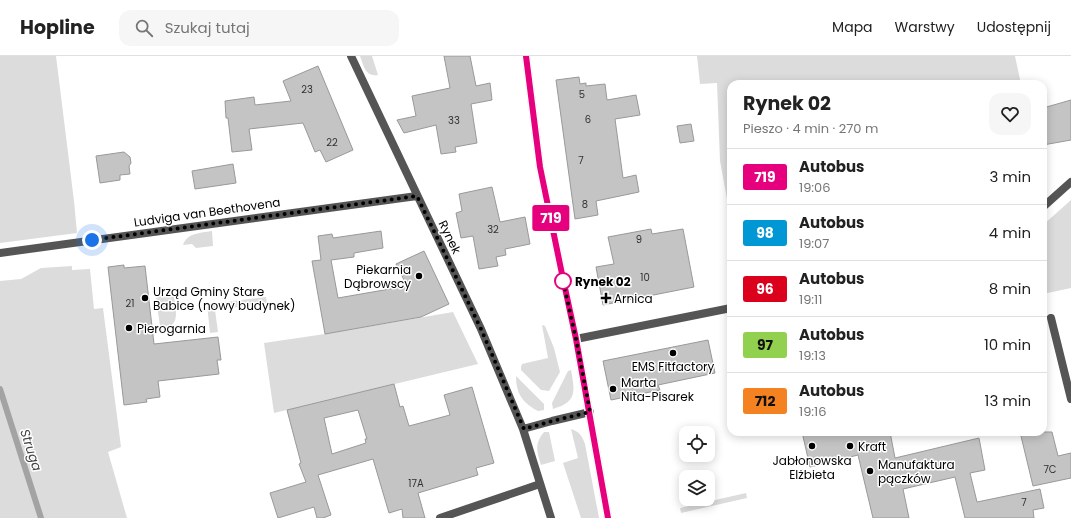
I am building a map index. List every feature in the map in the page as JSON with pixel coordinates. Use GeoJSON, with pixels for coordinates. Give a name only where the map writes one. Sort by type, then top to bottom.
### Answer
{"type":"FeatureCollection","features":[{"type":"Feature","properties":{"kind":"street","name":"Rynek"},"geometry":{"type":"LineString","coordinates":[[351,56],[481,329],[524,429],[551,518]]}},
{"type":"Feature","properties":{"kind":"street"},"geometry":{"type":"LineString","coordinates":[[526,56],[540,167],[576,339],[608,518]]}},
{"type":"Feature","properties":{"kind":"street"},"geometry":{"type":"LineString","coordinates":[[1047,203],[1071,182]]}},
{"type":"Feature","properties":{"kind":"street","name":"Ludviga van Beethovena"},"geometry":{"type":"LineString","coordinates":[[0,253],[417,196]]}},
{"type":"Feature","properties":{"kind":"street"},"geometry":{"type":"LineString","coordinates":[[576,339],[727,309]]}},
{"type":"Feature","properties":{"kind":"street"},"geometry":{"type":"LineString","coordinates":[[1051,318],[1071,399]]}},
{"type":"Feature","properties":{"kind":"street"},"geometry":{"type":"LineString","coordinates":[[524,429],[590,412]]}},
{"type":"Feature","properties":{"kind":"street"},"geometry":{"type":"LineString","coordinates":[[440,518],[540,484]]}},
{"type":"Feature","properties":{"kind":"shaded area"},"geometry":{"type":"Polygon","coordinates":[[[0,56],[56,56],[77,233],[0,243],[0,56]]]}},
{"type":"Feature","properties":{"kind":"shaded area"},"geometry":{"type":"Polygon","coordinates":[[[360,56],[372,56],[378,75],[368,73],[360,56]]]}},
{"type":"Feature","properties":{"kind":"shaded area"},"geometry":{"type":"Polygon","coordinates":[[[697,56],[1015,56],[1020,80],[727,80],[727,199],[720,161],[717,83],[700,84],[697,56]]]}},
{"type":"Feature","properties":{"kind":"shaded area"},"geometry":{"type":"Polygon","coordinates":[[[1071,200],[1071,288],[1047,293],[1047,221],[1071,200]]]}},
{"type":"Feature","properties":{"kind":"shaded area"},"geometry":{"type":"Polygon","coordinates":[[[212,231],[213,246],[196,248],[192,244],[183,245],[191,236],[212,231]]]}},
{"type":"Feature","properties":{"kind":"shaded area"},"geometry":{"type":"Polygon","coordinates":[[[72,266],[72,270],[90,269],[94,309],[103,308],[121,447],[108,452],[127,518],[0,518],[0,281],[21,279],[41,268],[72,266]]]}},
{"type":"Feature","properties":{"kind":"shaded area"},"geometry":{"type":"Polygon","coordinates":[[[164,294],[172,294],[174,297],[176,318],[171,325],[160,326],[156,298],[164,294]]]}},
{"type":"Feature","properties":{"kind":"shaded area"},"geometry":{"type":"Polygon","coordinates":[[[266,297],[267,303],[215,310],[218,332],[210,333],[207,304],[266,297]]]}},
{"type":"Feature","properties":{"kind":"shaded area"},"geometry":{"type":"Polygon","coordinates":[[[453,312],[478,364],[274,413],[264,343],[453,312]]]}},
{"type":"Feature","properties":{"kind":"shaded area"},"geometry":{"type":"Polygon","coordinates":[[[542,325],[545,326],[554,348],[560,372],[549,391],[541,390],[521,370],[522,364],[548,358],[542,325]]]}},
{"type":"Feature","properties":{"kind":"shaded area"},"geometry":{"type":"Polygon","coordinates":[[[571,370],[573,384],[572,395],[566,403],[553,409],[552,403],[568,371],[571,370]]]}},
{"type":"Feature","properties":{"kind":"shaded area"},"geometry":{"type":"Polygon","coordinates":[[[516,376],[544,404],[544,410],[538,411],[524,401],[517,388],[516,376]]]}},
{"type":"Feature","properties":{"kind":"shaded area"},"geometry":{"type":"Polygon","coordinates":[[[571,429],[577,431],[585,444],[599,518],[581,518],[563,463],[578,458],[571,429]]]}},
{"type":"Feature","properties":{"kind":"shaded area"},"geometry":{"type":"Polygon","coordinates":[[[544,432],[549,432],[555,461],[541,465],[537,448],[539,440],[544,432]]]}},
{"type":"Feature","properties":{"kind":"shaded area"},"geometry":{"type":"Polygon","coordinates":[[[746,493],[747,498],[715,505],[715,500],[746,493]]]}},
{"type":"Feature","properties":{"kind":"shaded area"},"geometry":{"type":"Polygon","coordinates":[[[689,506],[712,506],[681,513],[680,508],[689,506]]]}},
{"type":"Feature","properties":{"kind":"building"},"geometry":{"type":"Polygon","coordinates":[[[444,56],[470,56],[476,86],[490,83],[492,100],[471,104],[477,143],[455,147],[456,152],[441,154],[436,125],[404,133],[397,120],[416,116],[412,96],[450,88],[444,56]]]}},
{"type":"Feature","properties":{"kind":"building"},"geometry":{"type":"Polygon","coordinates":[[[318,66],[353,150],[326,162],[320,150],[315,152],[303,123],[249,129],[252,150],[232,152],[228,118],[226,118],[225,101],[254,97],[255,105],[291,101],[283,81],[318,66]]]}},
{"type":"Feature","properties":{"kind":"building"},"geometry":{"type":"Polygon","coordinates":[[[579,77],[580,84],[586,83],[586,86],[605,84],[607,100],[636,95],[640,115],[615,119],[623,178],[636,175],[639,192],[596,201],[598,215],[575,219],[556,80],[579,77]]]}},
{"type":"Feature","properties":{"kind":"building"},"geometry":{"type":"Polygon","coordinates":[[[1071,100],[1071,140],[1047,144],[1047,107],[1071,100]]]}},
{"type":"Feature","properties":{"kind":"building"},"geometry":{"type":"Polygon","coordinates":[[[691,124],[694,141],[680,143],[677,126],[691,124]]]}},
{"type":"Feature","properties":{"kind":"building"},"geometry":{"type":"Polygon","coordinates":[[[124,152],[130,157],[130,174],[120,175],[120,180],[100,183],[96,156],[124,152]]]}},
{"type":"Feature","properties":{"kind":"building"},"geometry":{"type":"Polygon","coordinates":[[[233,164],[236,183],[195,189],[192,171],[233,164]]]}},
{"type":"Feature","properties":{"kind":"building"},"geometry":{"type":"Polygon","coordinates":[[[492,187],[500,222],[525,217],[530,244],[505,249],[506,255],[496,257],[498,266],[479,269],[473,236],[461,238],[456,213],[462,211],[459,194],[492,187]]]}},
{"type":"Feature","properties":{"kind":"building"},"geometry":{"type":"Polygon","coordinates":[[[651,229],[652,234],[683,229],[694,287],[603,305],[596,267],[614,264],[608,237],[651,229]]]}},
{"type":"Feature","properties":{"kind":"building"},"geometry":{"type":"Polygon","coordinates":[[[381,231],[383,248],[354,253],[354,257],[331,260],[338,298],[407,286],[396,264],[424,251],[449,304],[421,317],[325,334],[312,261],[321,260],[318,236],[332,234],[333,238],[381,231]]]}},
{"type":"Feature","properties":{"kind":"building"},"geometry":{"type":"Polygon","coordinates":[[[124,265],[124,268],[145,266],[154,344],[218,337],[221,360],[217,360],[219,374],[158,381],[160,397],[146,399],[147,402],[124,405],[108,267],[124,265]]]}},
{"type":"Feature","properties":{"kind":"building"},"geometry":{"type":"Polygon","coordinates":[[[708,340],[715,373],[658,385],[660,390],[611,400],[603,361],[708,340]]]}},
{"type":"Feature","properties":{"kind":"building"},"geometry":{"type":"Polygon","coordinates":[[[394,384],[400,407],[403,406],[409,426],[450,415],[444,395],[472,387],[494,463],[476,468],[478,475],[418,493],[425,518],[403,518],[402,509],[389,513],[373,459],[318,475],[331,515],[323,518],[317,518],[314,507],[278,518],[270,493],[306,482],[299,464],[301,463],[287,410],[394,384]],[[358,410],[324,418],[332,454],[366,443],[365,439],[367,439],[358,410]]]}},
{"type":"Feature","properties":{"kind":"building"},"geometry":{"type":"Polygon","coordinates":[[[1047,432],[1052,432],[1058,456],[1071,453],[1071,478],[1033,486],[1021,436],[1047,436],[1047,432]]]}},
{"type":"Feature","properties":{"kind":"building"},"geometry":{"type":"Polygon","coordinates":[[[803,436],[891,436],[895,458],[979,438],[985,470],[970,473],[977,502],[1040,489],[1044,508],[1033,510],[1034,518],[965,518],[955,477],[903,489],[909,518],[873,518],[858,455],[810,467],[803,436]]]}},
{"type":"Feature","properties":{"kind":"waterway","name":"Struga"},"geometry":{"type":"LineString","coordinates":[[0,389],[41,518]]}},
{"type":"Feature","properties":{"kind":"bus line","name":"719"},"geometry":{"type":"LineString","coordinates":[[526,56],[540,167],[576,339],[608,518]]}},
{"type":"Feature","properties":{"kind":"place","name":"Piekarnia Dąbrowscy"},"geometry":{"type":"Point","coordinates":[419,276]}},
{"type":"Feature","properties":{"kind":"place","name":"Rynek 02"},"geometry":{"type":"Point","coordinates":[563,281]}},
{"type":"Feature","properties":{"kind":"place","name":"Urząd Gminy Stare Babice (nowy budynek)"},"geometry":{"type":"Point","coordinates":[145,298]}},
{"type":"Feature","properties":{"kind":"place","name":"Arnica"},"geometry":{"type":"Point","coordinates":[606,298]}},
{"type":"Feature","properties":{"kind":"place","name":"Pierogarnia"},"geometry":{"type":"Point","coordinates":[129,328]}},
{"type":"Feature","properties":{"kind":"place","name":"EMS Fitfactory"},"geometry":{"type":"Point","coordinates":[673,353]}},
{"type":"Feature","properties":{"kind":"place","name":"Marta Nita-Pisarek"},"geometry":{"type":"Point","coordinates":[613,389]}},
{"type":"Feature","properties":{"kind":"place","name":"Jabłonowska Elżbieta"},"geometry":{"type":"Point","coordinates":[812,446]}},
{"type":"Feature","properties":{"kind":"place","name":"Kraft"},"geometry":{"type":"Point","coordinates":[850,446]}},
{"type":"Feature","properties":{"kind":"place","name":"Manufaktura pączków"},"geometry":{"type":"Point","coordinates":[870,471]}},
{"type":"Feature","properties":{"kind":"route"},"geometry":{"type":"LineString","coordinates":[[92,240],[417,196],[481,329],[524,429],[590,412],[563,281]]}}]}
